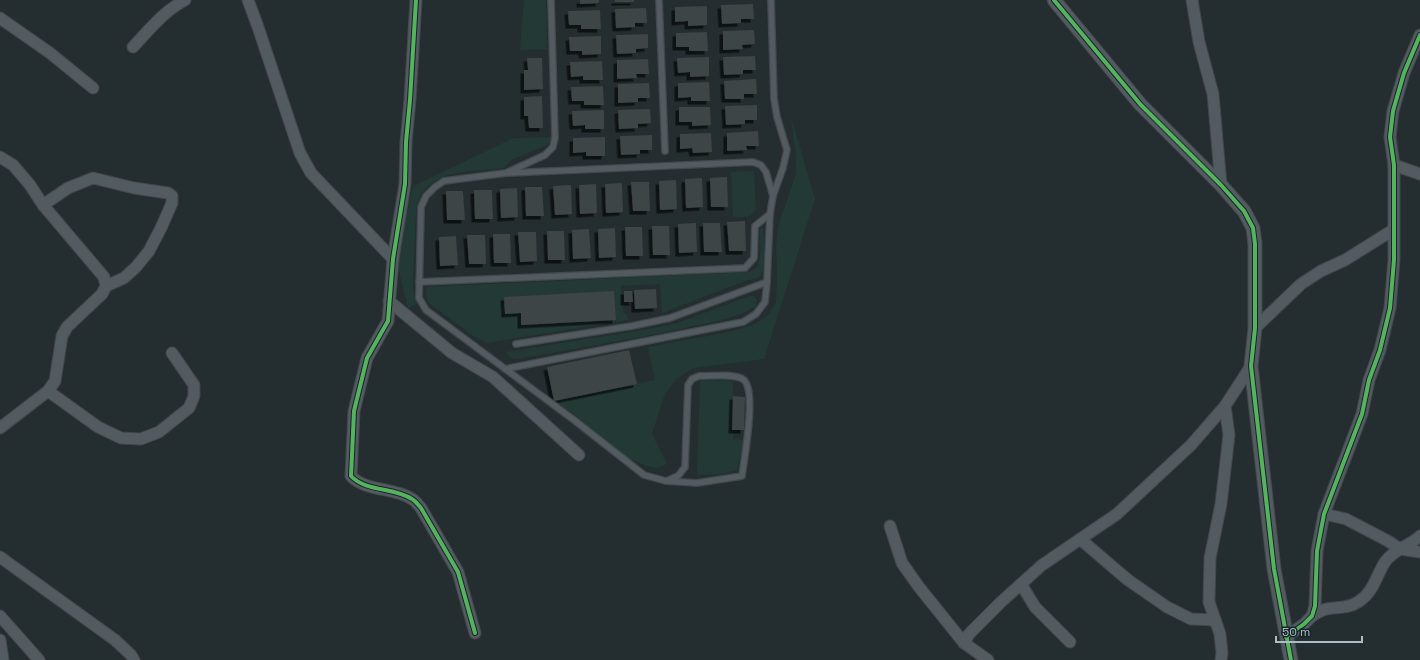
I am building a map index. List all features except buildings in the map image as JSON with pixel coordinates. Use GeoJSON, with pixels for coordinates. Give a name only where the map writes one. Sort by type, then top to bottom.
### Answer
{"type":"FeatureCollection","features":[{"type":"Feature","properties":{"kind":"street"},"geometry":{"type":"LineString","coordinates":[[133,47],[161,17],[185,0]]}},
{"type":"Feature","properties":{"kind":"street"},"geometry":{"type":"LineString","coordinates":[[248,0],[300,153],[312,173],[393,259]]}},
{"type":"Feature","properties":{"kind":"street"},"geometry":{"type":"LineString","coordinates":[[416,0],[406,142],[405,184],[393,259],[388,321],[367,358],[354,411],[350,476],[355,481],[362,484],[401,494],[413,499],[421,508],[458,572],[475,633]]}},
{"type":"Feature","properties":{"kind":"street"},"geometry":{"type":"LineString","coordinates":[[1054,0],[1140,104],[1221,185],[1244,211],[1252,228],[1255,244],[1255,328],[1251,366],[1274,569],[1291,660]]}},
{"type":"Feature","properties":{"kind":"street"},"geometry":{"type":"LineString","coordinates":[[1192,0],[1199,42],[1213,94],[1221,185]]}},
{"type":"Feature","properties":{"kind":"street"},"geometry":{"type":"LineString","coordinates":[[0,18],[50,53],[93,88]]}},
{"type":"Feature","properties":{"kind":"street"},"geometry":{"type":"LineString","coordinates":[[1312,616],[1314,606],[1317,550],[1324,514],[1362,414],[1369,380],[1380,350],[1390,308],[1394,260],[1394,165],[1390,137],[1394,111],[1404,73],[1420,35]]}},
{"type":"Feature","properties":{"kind":"street"},"geometry":{"type":"LineString","coordinates":[[0,157],[13,165],[30,185],[43,205],[104,277],[106,286],[102,294],[67,327],[62,336],[55,381],[48,391],[0,428]]}},
{"type":"Feature","properties":{"kind":"street"},"geometry":{"type":"LineString","coordinates":[[1394,165],[1420,174]]}},
{"type":"Feature","properties":{"kind":"street"},"geometry":{"type":"LineString","coordinates":[[43,205],[68,188],[93,178],[134,188],[168,193],[172,196],[172,203],[149,251],[136,267],[124,278],[106,286]]}},
{"type":"Feature","properties":{"kind":"street"},"geometry":{"type":"LineString","coordinates":[[1255,328],[1301,284],[1321,271],[1345,260],[1393,230]]}},
{"type":"Feature","properties":{"kind":"street"},"geometry":{"type":"LineString","coordinates":[[389,301],[452,353],[493,377],[579,455]]}},
{"type":"Feature","properties":{"kind":"street"},"geometry":{"type":"LineString","coordinates":[[48,391],[98,427],[121,438],[141,439],[159,432],[189,408],[194,396],[194,385],[172,352]]}},
{"type":"Feature","properties":{"kind":"street"},"geometry":{"type":"LineString","coordinates":[[964,642],[1001,602],[1042,565],[1117,514],[1191,445],[1225,406],[1251,366]]}},
{"type":"Feature","properties":{"kind":"street"},"geometry":{"type":"LineString","coordinates":[[1221,660],[1222,653],[1220,634],[1209,602],[1210,558],[1221,504],[1229,435],[1225,406]]}},
{"type":"Feature","properties":{"kind":"street"},"geometry":{"type":"LineString","coordinates":[[1324,514],[1346,519],[1400,549],[1420,552]]}},
{"type":"Feature","properties":{"kind":"street"},"geometry":{"type":"LineString","coordinates":[[890,526],[902,563],[918,587],[964,642],[986,659]]}},
{"type":"Feature","properties":{"kind":"street"},"geometry":{"type":"LineString","coordinates":[[1286,637],[1312,616],[1321,611],[1348,607],[1370,593],[1386,561],[1395,552],[1420,536]]}},
{"type":"Feature","properties":{"kind":"street"},"geometry":{"type":"LineString","coordinates":[[1080,539],[1128,580],[1167,607],[1190,619],[1215,620]]}},
{"type":"Feature","properties":{"kind":"street"},"geometry":{"type":"LineString","coordinates":[[0,557],[116,640],[134,660]]}},
{"type":"Feature","properties":{"kind":"street"},"geometry":{"type":"LineString","coordinates":[[1021,584],[1035,607],[1070,642]]}},
{"type":"Feature","properties":{"kind":"street"},"geometry":{"type":"LineString","coordinates":[[0,616],[39,660]]}},
{"type":"Feature","properties":{"kind":"street"},"geometry":{"type":"LineString","coordinates":[[0,640],[2,660]]}},
{"type":"Feature","properties":{"kind":"lane"},"geometry":{"type":"LineString","coordinates":[[506,173],[545,155],[553,147],[555,137],[551,0]]}},
{"type":"Feature","properties":{"kind":"lane"},"geometry":{"type":"LineString","coordinates":[[659,0],[665,150]]}},
{"type":"Feature","properties":{"kind":"lane"},"geometry":{"type":"LineString","coordinates":[[505,369],[743,322],[756,314],[765,302],[770,214],[773,196],[783,168],[787,150],[777,117],[774,99],[771,0]]}},
{"type":"Feature","properties":{"kind":"lane"},"geometry":{"type":"LineString","coordinates":[[666,481],[678,476],[685,467],[688,385],[692,379],[699,376],[734,376],[744,380],[749,389],[748,435],[742,476],[698,483],[666,481],[644,475],[574,420],[426,310],[419,298],[421,207],[426,196],[444,181],[506,173],[753,162],[761,165],[763,168],[773,196]]}},
{"type":"Feature","properties":{"kind":"lane"},"geometry":{"type":"LineString","coordinates":[[419,282],[745,268],[754,258],[755,226],[770,214]]}},
{"type":"Feature","properties":{"kind":"lane"},"geometry":{"type":"LineString","coordinates":[[516,344],[632,326],[670,318],[767,282]]}},
{"type":"Feature","properties":{"kind":"green space"},"geometry":{"type":"Polygon","coordinates":[[[524,0],[546,0],[547,49],[520,50],[524,0]]]}},
{"type":"Feature","properties":{"kind":"green space"},"geometry":{"type":"Polygon","coordinates":[[[791,117],[815,199],[764,359],[694,368],[677,378],[665,394],[652,434],[667,464],[657,468],[646,466],[626,457],[573,413],[554,401],[655,380],[648,347],[729,332],[753,325],[768,315],[776,303],[776,247],[778,227],[796,174],[796,158],[791,117]]]}},
{"type":"Feature","properties":{"kind":"green space"},"geometry":{"type":"Polygon","coordinates":[[[551,137],[551,141],[547,145],[511,160],[504,168],[464,172],[451,175],[439,179],[428,186],[421,196],[416,210],[413,288],[417,304],[408,308],[397,264],[412,189],[416,185],[513,138],[551,137]]]}},
{"type":"Feature","properties":{"kind":"green space"},"geometry":{"type":"Polygon","coordinates":[[[754,171],[755,212],[747,217],[733,217],[731,172],[754,171]]]}},
{"type":"Feature","properties":{"kind":"green space"},"geometry":{"type":"Polygon","coordinates":[[[760,229],[763,229],[764,261],[762,272],[758,278],[748,280],[662,313],[660,284],[621,286],[623,313],[627,314],[628,320],[487,343],[472,335],[430,304],[426,296],[427,287],[746,272],[755,269],[759,264],[760,229]]]}},
{"type":"Feature","properties":{"kind":"green space"},"geometry":{"type":"Polygon","coordinates":[[[750,296],[754,296],[757,300],[756,306],[739,315],[710,323],[517,359],[510,358],[506,352],[674,324],[750,296]]]}},
{"type":"Feature","properties":{"kind":"green space"},"geometry":{"type":"Polygon","coordinates":[[[700,380],[733,381],[733,439],[745,440],[737,470],[721,474],[697,475],[700,380]]]}},
{"type":"Feature","properties":{"kind":"cycle path"},"geometry":{"type":"LineString","coordinates":[[416,0],[406,142],[405,184],[393,259],[388,321],[367,358],[354,411],[351,476],[364,485],[405,495],[415,501],[421,508],[458,572],[475,633]]}},
{"type":"Feature","properties":{"kind":"cycle path"},"geometry":{"type":"LineString","coordinates":[[1054,0],[1140,104],[1221,185],[1244,211],[1253,228],[1255,244],[1255,328],[1251,366],[1274,569],[1291,660]]}},
{"type":"Feature","properties":{"kind":"cycle path"},"geometry":{"type":"LineString","coordinates":[[1286,637],[1312,616],[1315,606],[1317,551],[1324,514],[1362,414],[1369,380],[1380,350],[1390,308],[1394,260],[1394,165],[1390,137],[1393,111],[1404,73],[1420,35]]}}]}
